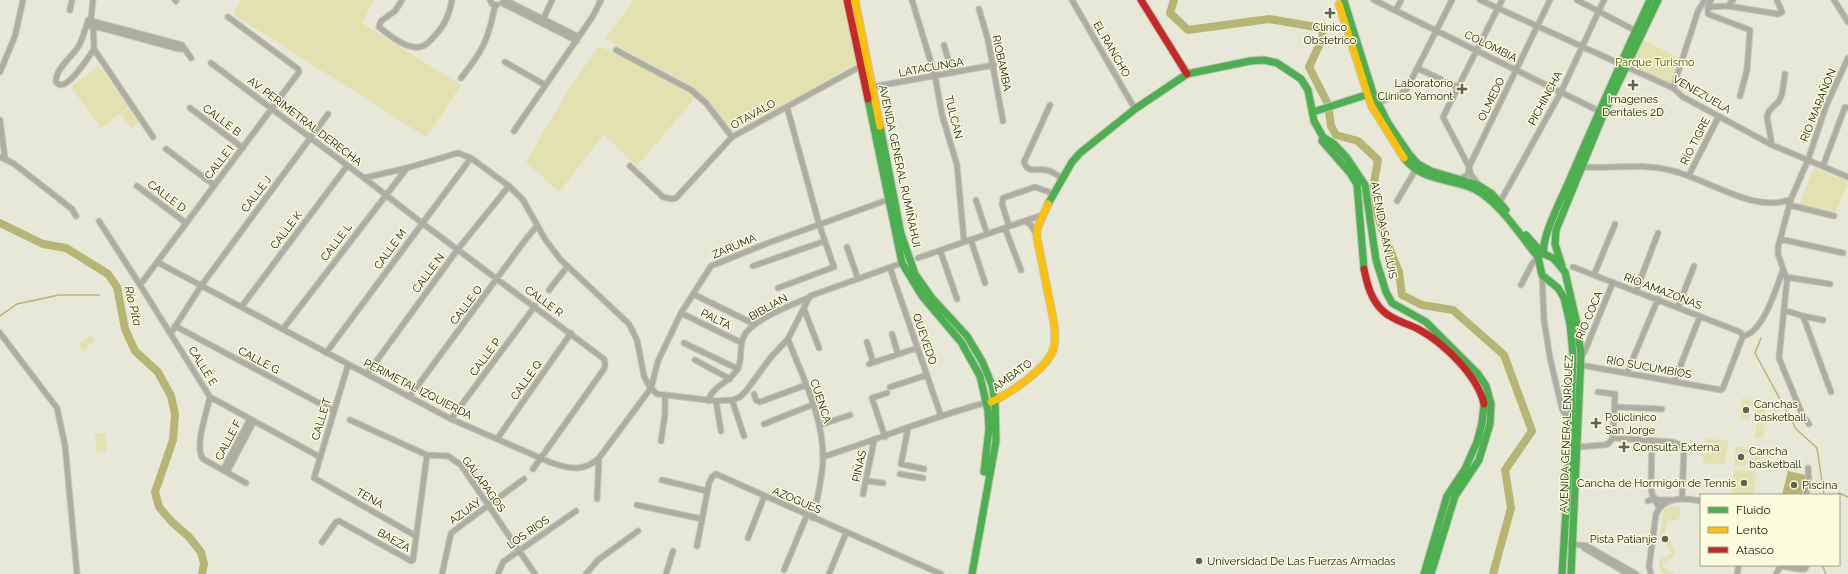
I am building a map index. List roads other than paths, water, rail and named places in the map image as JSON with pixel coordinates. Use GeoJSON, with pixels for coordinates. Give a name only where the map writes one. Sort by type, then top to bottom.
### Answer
{"type":"FeatureCollection","features":[{"type":"Feature","properties":{"kind":"main road","name":"AVENIDA GENERAL RUMIÑAHUI"},"geometry":{"type":"LineString","coordinates":[[847,0],[891,198],[901,234],[915,274],[932,298],[967,336],[988,374],[996,441],[972,574]]}},
{"type":"Feature","properties":{"kind":"main road","name":"AVENIDA GENERAL RUMIÑAHUI"},"geometry":{"type":"LineString","coordinates":[[854,0],[872,88],[902,263],[914,287],[965,345],[971,355],[991,402],[989,443],[967,574]]}},
{"type":"Feature","properties":{"kind":"main road"},"geometry":{"type":"LineString","coordinates":[[1140,0],[1186,74]]}},
{"type":"Feature","properties":{"kind":"main road","name":"AVENIDA GENERAL ENRÍQUEZ"},"geometry":{"type":"LineString","coordinates":[[1562,574],[1581,355],[1577,324],[1564,270],[1555,244],[1556,230],[1636,31],[1650,0]]}},
{"type":"Feature","properties":{"kind":"main road","name":"AVENIDA GENERAL ENRÍQUEZ"},"geometry":{"type":"LineString","coordinates":[[1540,255],[1553,218],[1599,111],[1658,0]]}},
{"type":"Feature","properties":{"kind":"main road"},"geometry":{"type":"LineString","coordinates":[[1340,1],[1374,104],[1393,143],[1405,160],[1431,178],[1471,188],[1480,192],[1497,207],[1540,255],[1564,270],[1563,278],[1558,282],[1549,282]]}},
{"type":"Feature","properties":{"kind":"main road","name":"AVENIDA SAN LUIS"},"geometry":{"type":"LineString","coordinates":[[1186,74],[1250,61],[1264,60],[1277,63],[1291,71],[1304,84],[1311,100],[1314,121],[1323,137],[1322,141],[1350,173],[1357,184],[1363,263],[1370,291],[1381,310]]}},
{"type":"Feature","properties":{"kind":"main road","name":"AMBATO"},"geometry":{"type":"LineString","coordinates":[[991,402],[1004,396],[1040,368],[1049,358],[1054,347],[1054,325],[1037,238],[1037,229],[1042,215],[1062,178],[1080,153],[1135,109],[1186,74]]}},
{"type":"Feature","properties":{"kind":"main road"},"geometry":{"type":"LineString","coordinates":[[1313,112],[1370,93]]}},
{"type":"Feature","properties":{"kind":"main road"},"geometry":{"type":"LineString","coordinates":[[1374,104],[1400,142],[1418,164],[1436,173],[1478,185],[1500,202],[1540,255],[1542,275]]}},
{"type":"Feature","properties":{"kind":"main road","name":"AVENIDA SAN LUIS"},"geometry":{"type":"LineString","coordinates":[[1323,137],[1327,138],[1340,151],[1362,177],[1376,260],[1386,292],[1392,302]]}},
{"type":"Feature","properties":{"kind":"main road"},"geometry":{"type":"LineString","coordinates":[[1363,263],[1370,257],[1376,260]]}},
{"type":"Feature","properties":{"kind":"main road","name":"AVENIDA GENERAL ENRÍQUEZ"},"geometry":{"type":"LineString","coordinates":[[1542,275],[1558,288],[1564,298],[1570,324],[1573,367],[1571,426],[1574,447],[1573,545],[1571,574]]}},
{"type":"Feature","properties":{"kind":"main road"},"geometry":{"type":"LineString","coordinates":[[1381,310],[1390,308],[1392,302],[1426,322],[1478,374],[1486,386],[1492,404],[1490,424],[1484,448],[1479,460],[1455,496],[1431,574]]}},
{"type":"Feature","properties":{"kind":"main road"},"geometry":{"type":"LineString","coordinates":[[1381,310],[1422,332],[1444,350],[1472,380],[1480,391],[1484,401],[1483,414],[1476,446],[1472,457],[1446,498],[1424,574]]}},
{"type":"Feature","properties":{"kind":"street"},"geometry":{"type":"LineString","coordinates":[[0,72],[15,36],[23,0]]}},
{"type":"Feature","properties":{"kind":"street"},"geometry":{"type":"LineString","coordinates":[[70,10],[72,0]]}},
{"type":"Feature","properties":{"kind":"street"},"geometry":{"type":"LineString","coordinates":[[93,0],[90,22],[94,49],[153,137]]}},
{"type":"Feature","properties":{"kind":"street"},"geometry":{"type":"LineString","coordinates":[[402,0],[395,11],[381,21],[379,27],[403,43],[417,47],[423,46],[433,38],[444,24],[452,0]]}},
{"type":"Feature","properties":{"kind":"street"},"geometry":{"type":"LineString","coordinates":[[489,0],[495,5]]}},
{"type":"Feature","properties":{"kind":"street"},"geometry":{"type":"LineString","coordinates":[[543,21],[552,0]]}},
{"type":"Feature","properties":{"kind":"street"},"geometry":{"type":"LineString","coordinates":[[514,132],[524,120],[545,85],[578,39],[593,16],[601,0]]}},
{"type":"Feature","properties":{"kind":"street","name":"TULCÁN"},"geometry":{"type":"LineString","coordinates":[[912,0],[935,76],[942,114],[957,165],[964,242]]}},
{"type":"Feature","properties":{"kind":"street","name":"EL RANCHO"},"geometry":{"type":"LineString","coordinates":[[1072,0],[1135,109]]}},
{"type":"Feature","properties":{"kind":"street","name":"COLOMBIA"},"geometry":{"type":"LineString","coordinates":[[1374,0],[1599,111]]}},
{"type":"Feature","properties":{"kind":"street"},"geometry":{"type":"LineString","coordinates":[[1396,10],[1401,0]]}},
{"type":"Feature","properties":{"kind":"street"},"geometry":{"type":"LineString","coordinates":[[1374,104],[1398,95],[1406,90],[1452,0]]}},
{"type":"Feature","properties":{"kind":"street","name":"VENEZUELA"},"geometry":{"type":"LineString","coordinates":[[1480,0],[1673,88],[1683,97],[1770,144],[1848,177]]}},
{"type":"Feature","properties":{"kind":"street"},"geometry":{"type":"LineString","coordinates":[[1478,185],[1471,175],[1469,167],[1444,118],[1457,87],[1477,51],[1502,0]]}},
{"type":"Feature","properties":{"kind":"street","name":"OLMEDO"},"geometry":{"type":"LineString","coordinates":[[1458,179],[1466,177],[1469,167],[1550,0]]}},
{"type":"Feature","properties":{"kind":"street"},"geometry":{"type":"LineString","coordinates":[[1577,0],[1636,31]]}},
{"type":"Feature","properties":{"kind":"street","name":"PICHINCHA"},"geometry":{"type":"LineString","coordinates":[[1500,202],[1561,92],[1604,0]]}},
{"type":"Feature","properties":{"kind":"street"},"geometry":{"type":"LineString","coordinates":[[1673,88],[1698,11],[1704,0]]}},
{"type":"Feature","properties":{"kind":"street"},"geometry":{"type":"LineString","coordinates":[[1712,0],[1708,7],[1708,14],[1750,30],[1747,70],[1740,96]]}},
{"type":"Feature","properties":{"kind":"street"},"geometry":{"type":"LineString","coordinates":[[1728,6],[1733,0]]}},
{"type":"Feature","properties":{"kind":"street"},"geometry":{"type":"LineString","coordinates":[[1708,7],[1728,6],[1778,14],[1782,12],[1777,0]]}},
{"type":"Feature","properties":{"kind":"street"},"geometry":{"type":"LineString","coordinates":[[1834,0],[1848,22]]}},
{"type":"Feature","properties":{"kind":"street"},"geometry":{"type":"LineString","coordinates":[[495,5],[504,1],[578,39]]}},
{"type":"Feature","properties":{"kind":"street"},"geometry":{"type":"LineString","coordinates":[[461,78],[484,47],[492,23],[495,5]]}},
{"type":"Feature","properties":{"kind":"street","name":"RIOBAMBA"},"geometry":{"type":"LineString","coordinates":[[979,9],[994,66],[1003,121]]}},
{"type":"Feature","properties":{"kind":"street","name":"CALLE I"},"geometry":{"type":"LineString","coordinates":[[157,262],[297,76],[298,69],[228,17]]}},
{"type":"Feature","properties":{"kind":"street"},"geometry":{"type":"LineString","coordinates":[[90,22],[81,42],[56,77],[56,82],[60,85],[65,84],[77,73],[94,49]]}},
{"type":"Feature","properties":{"kind":"street"},"geometry":{"type":"LineString","coordinates":[[90,22],[179,49],[184,49],[191,58]]}},
{"type":"Feature","properties":{"kind":"street"},"geometry":{"type":"LineString","coordinates":[[944,45],[952,73]]}},
{"type":"Feature","properties":{"kind":"street"},"geometry":{"type":"LineString","coordinates":[[616,50],[691,90],[706,103],[732,137]]}},
{"type":"Feature","properties":{"kind":"street","name":"RÍO MARAÑÒN"},"geometry":{"type":"LineString","coordinates":[[1786,277],[1778,254],[1780,239],[1789,205],[1808,160],[1826,106],[1848,58]]}},
{"type":"Feature","properties":{"kind":"street"},"geometry":{"type":"LineString","coordinates":[[505,62],[545,85]]}},
{"type":"Feature","properties":{"kind":"street","name":"AV. PERIMETRAL DERECHA"},"geometry":{"type":"LineString","coordinates":[[211,63],[364,178],[407,168],[458,153],[471,158],[509,186],[523,200],[537,226],[567,267],[632,328],[637,340],[644,376],[651,388]]}},
{"type":"Feature","properties":{"kind":"street","name":"OTAVALO"},"geometry":{"type":"LineString","coordinates":[[630,166],[663,197],[672,199],[680,195],[732,137],[861,66]]}},
{"type":"Feature","properties":{"kind":"street","name":"LATACUNGA"},"geometry":{"type":"LineString","coordinates":[[872,88],[994,66]]}},
{"type":"Feature","properties":{"kind":"street"},"geometry":{"type":"LineString","coordinates":[[1417,68],[1457,87]]}},
{"type":"Feature","properties":{"kind":"street"},"geometry":{"type":"LineString","coordinates":[[1770,144],[1767,117],[1769,111],[1779,101],[1782,94],[1785,74]]}},
{"type":"Feature","properties":{"kind":"street"},"geometry":{"type":"LineString","coordinates":[[1050,105],[1025,158],[1024,164],[1031,170],[1045,170],[1062,178]]}},
{"type":"Feature","properties":{"kind":"street"},"geometry":{"type":"LineString","coordinates":[[778,288],[834,268],[819,224],[787,107]]}},
{"type":"Feature","properties":{"kind":"street"},"geometry":{"type":"LineString","coordinates":[[1823,166],[1845,107],[1848,108]]}},
{"type":"Feature","properties":{"kind":"street","name":"CALLE B"},"geometry":{"type":"LineString","coordinates":[[190,108],[243,148]]}},
{"type":"Feature","properties":{"kind":"street","name":"CALLE J"},"geometry":{"type":"LineString","coordinates":[[171,332],[200,286],[328,114]]}},
{"type":"Feature","properties":{"kind":"street","name":"RÍO TIGRE"},"geometry":{"type":"LineString","coordinates":[[1688,175],[1719,116]]}},
{"type":"Feature","properties":{"kind":"street"},"geometry":{"type":"LineString","coordinates":[[0,120],[3,158],[13,163],[72,209],[76,216]]}},
{"type":"Feature","properties":{"kind":"street"},"geometry":{"type":"LineString","coordinates":[[166,149],[214,185]]}},
{"type":"Feature","properties":{"kind":"street","name":"CALLE M"},"geometry":{"type":"LineString","coordinates":[[326,353],[471,158]]}},
{"type":"Feature","properties":{"kind":"street","name":"CALLE K"},"geometry":{"type":"LineString","coordinates":[[242,306],[347,166]]}},
{"type":"Feature","properties":{"kind":"street"},"geometry":{"type":"LineString","coordinates":[[1581,167],[1637,167],[1668,169],[1688,175],[1729,193],[1750,200],[1781,202],[1791,199]]}},
{"type":"Feature","properties":{"kind":"street","name":"CALLE L"},"geometry":{"type":"LineString","coordinates":[[283,329],[407,168]]}},
{"type":"Feature","properties":{"kind":"street"},"geometry":{"type":"LineString","coordinates":[[1397,201],[1416,169]]}},
{"type":"Feature","properties":{"kind":"street","name":"CALLE R"},"geometry":{"type":"LineString","coordinates":[[364,178],[604,359],[605,365],[533,469]]}},
{"type":"Feature","properties":{"kind":"street","name":"CALLE D"},"geometry":{"type":"LineString","coordinates":[[137,186],[186,223]]}},
{"type":"Feature","properties":{"kind":"street","name":"CALLE N"},"geometry":{"type":"LineString","coordinates":[[367,374],[458,249],[509,186]]}},
{"type":"Feature","properties":{"kind":"street"},"geometry":{"type":"LineString","coordinates":[[1021,270],[1007,227],[1002,204],[1003,198],[1035,187],[1049,192]]}},
{"type":"Feature","properties":{"kind":"street","name":"ZARUMA"},"geometry":{"type":"LineString","coordinates":[[651,388],[658,361],[681,313],[711,266],[891,198]]}},
{"type":"Feature","properties":{"kind":"street"},"geometry":{"type":"LineString","coordinates":[[976,200],[987,234]]}},
{"type":"Feature","properties":{"kind":"street"},"geometry":{"type":"LineString","coordinates":[[1789,205],[1834,216]]}},
{"type":"Feature","properties":{"kind":"street"},"geometry":{"type":"LineString","coordinates":[[918,258],[1042,215]]}},
{"type":"Feature","properties":{"kind":"street","name":"CALLE E"},"geometry":{"type":"LineString","coordinates":[[98,221],[171,332],[210,397],[320,457]]}},
{"type":"Feature","properties":{"kind":"street"},"geometry":{"type":"LineString","coordinates":[[1025,221],[1031,225],[1037,238]]}},
{"type":"Feature","properties":{"kind":"street"},"geometry":{"type":"LineString","coordinates":[[1594,275],[1615,224]]}},
{"type":"Feature","properties":{"kind":"street","name":"CALLE O"},"geometry":{"type":"LineString","coordinates":[[410,396],[537,226]]}},
{"type":"Feature","properties":{"kind":"street"},"geometry":{"type":"LineString","coordinates":[[1636,291],[1658,233]]}},
{"type":"Feature","properties":{"kind":"street"},"geometry":{"type":"LineString","coordinates":[[1780,239],[1843,253]]}},
{"type":"Feature","properties":{"kind":"street"},"geometry":{"type":"LineString","coordinates":[[971,240],[985,283]]}},
{"type":"Feature","properties":{"kind":"street"},"geometry":{"type":"LineString","coordinates":[[753,266],[825,241]]}},
{"type":"Feature","properties":{"kind":"street"},"geometry":{"type":"LineString","coordinates":[[847,247],[858,279]]}},
{"type":"Feature","properties":{"kind":"street"},"geometry":{"type":"LineString","coordinates":[[940,250],[957,299]]}},
{"type":"Feature","properties":{"kind":"street"},"geometry":{"type":"LineString","coordinates":[[1521,285],[1532,264],[1540,255]]}},
{"type":"Feature","properties":{"kind":"street"},"geometry":{"type":"LineString","coordinates":[[140,284],[157,262]]}},
{"type":"Feature","properties":{"kind":"street","name":"PERIMETAL IZQUIERDA"},"geometry":{"type":"LineString","coordinates":[[157,262],[200,286],[242,306],[348,365],[410,396],[451,419],[570,469],[579,469],[599,458],[651,388]]}},
{"type":"Feature","properties":{"kind":"street","name":"BIBLIAN"},"geometry":{"type":"LineString","coordinates":[[708,401],[716,387],[730,379],[738,369],[741,362],[742,343],[746,333],[754,324],[810,296],[902,263]]}},
{"type":"Feature","properties":{"kind":"street"},"geometry":{"type":"LineString","coordinates":[[1678,307],[1694,266]]}},
{"type":"Feature","properties":{"kind":"street"},"geometry":{"type":"LineString","coordinates":[[549,290],[567,267]]}},
{"type":"Feature","properties":{"kind":"street","name":"RÍO AMAZONAS"},"geometry":{"type":"LineString","coordinates":[[1573,267],[1740,332],[1742,336]]}},
{"type":"Feature","properties":{"kind":"street","name":"QUEVEDO"},"geometry":{"type":"LineString","coordinates":[[890,268],[941,416]]}},
{"type":"Feature","properties":{"kind":"street"},"geometry":{"type":"LineString","coordinates":[[1742,336],[1749,334],[1756,329],[1773,296],[1783,269]]}},
{"type":"Feature","properties":{"kind":"street"},"geometry":{"type":"LineString","coordinates":[[1542,275],[1544,320],[1550,358],[1562,409],[1571,426]]}},
{"type":"Feature","properties":{"kind":"street"},"geometry":{"type":"LineString","coordinates":[[1809,424],[1802,414],[1779,358],[1787,285],[1786,277],[1830,284]]}},
{"type":"Feature","properties":{"kind":"street","name":"RÍO COCA"},"geometry":{"type":"LineString","coordinates":[[1581,355],[1584,352],[1613,282]]}},
{"type":"Feature","properties":{"kind":"street"},"geometry":{"type":"LineString","coordinates":[[693,294],[754,324]]}},
{"type":"Feature","properties":{"kind":"street"},"geometry":{"type":"LineString","coordinates":[[651,388],[657,394],[716,402],[732,400],[746,391],[771,357],[788,339],[810,296]]}},
{"type":"Feature","properties":{"kind":"street"},"geometry":{"type":"LineString","coordinates":[[1627,373],[1658,300]]}},
{"type":"Feature","properties":{"kind":"street","name":"CALLE P"},"geometry":{"type":"LineString","coordinates":[[451,419],[535,306]]}},
{"type":"Feature","properties":{"kind":"street"},"geometry":{"type":"LineString","coordinates":[[804,309],[819,348]]}},
{"type":"Feature","properties":{"kind":"street"},"geometry":{"type":"LineString","coordinates":[[1784,310],[1802,316],[1823,320]]}},
{"type":"Feature","properties":{"kind":"street","name":"PALTA"},"geometry":{"type":"LineString","coordinates":[[681,313],[742,343]]}},
{"type":"Feature","properties":{"kind":"street"},"geometry":{"type":"LineString","coordinates":[[1674,382],[1700,316]]}},
{"type":"Feature","properties":{"kind":"street"},"geometry":{"type":"LineString","coordinates":[[1802,316],[1831,392]]}},
{"type":"Feature","properties":{"kind":"street","name":"CALLE G"},"geometry":{"type":"LineString","coordinates":[[175,326],[334,411]]}},
{"type":"Feature","properties":{"kind":"street"},"geometry":{"type":"LineString","coordinates":[[0,333],[57,408],[65,445],[77,574]]}},
{"type":"Feature","properties":{"kind":"street","name":"CALLE Q"},"geometry":{"type":"LineString","coordinates":[[497,439],[571,334]]}},
{"type":"Feature","properties":{"kind":"street"},"geometry":{"type":"LineString","coordinates":[[892,334],[898,354]]}},
{"type":"Feature","properties":{"kind":"street","name":"RÍO SUCUMBÌOS"},"geometry":{"type":"LineString","coordinates":[[1573,367],[1581,365],[1721,390],[1742,336]]}},
{"type":"Feature","properties":{"kind":"street","name":"CUENCA"},"geometry":{"type":"LineString","coordinates":[[784,570],[810,516],[820,487],[823,457],[820,425],[788,339]]}},
{"type":"Feature","properties":{"kind":"street"},"geometry":{"type":"LineString","coordinates":[[867,342],[871,363],[917,348]]}},
{"type":"Feature","properties":{"kind":"street"},"geometry":{"type":"LineString","coordinates":[[684,343],[738,369]]}},
{"type":"Feature","properties":{"kind":"street"},"geometry":{"type":"LineString","coordinates":[[695,360],[730,379]]}},
{"type":"Feature","properties":{"kind":"street","name":"CALLE T"},"geometry":{"type":"LineString","coordinates":[[314,478],[348,365]]}},
{"type":"Feature","properties":{"kind":"street"},"geometry":{"type":"LineString","coordinates":[[885,437],[872,398],[927,375]]}},
{"type":"Feature","properties":{"kind":"street"},"geometry":{"type":"LineString","coordinates":[[754,394],[756,400],[760,402],[806,385]]}},
{"type":"Feature","properties":{"kind":"street"},"geometry":{"type":"LineString","coordinates":[[1574,447],[1604,445],[1608,444],[1613,438],[1615,394],[1598,392]]}},
{"type":"Feature","properties":{"kind":"street"},"geometry":{"type":"LineString","coordinates":[[661,441],[665,414],[664,395]]}},
{"type":"Feature","properties":{"kind":"street"},"geometry":{"type":"LineString","coordinates":[[210,397],[199,451],[203,459],[246,483]]}},
{"type":"Feature","properties":{"kind":"street"},"geometry":{"type":"LineString","coordinates":[[732,400],[744,436]]}},
{"type":"Feature","properties":{"kind":"street"},"geometry":{"type":"LineString","coordinates":[[716,402],[721,431]]}},
{"type":"Feature","properties":{"kind":"street","name":"AMBATO"},"geometry":{"type":"LineString","coordinates":[[823,457],[885,437],[941,416],[991,402]]}},
{"type":"Feature","properties":{"kind":"street"},"geometry":{"type":"LineString","coordinates":[[764,424],[812,405]]}},
{"type":"Feature","properties":{"kind":"street"},"geometry":{"type":"LineString","coordinates":[[1615,407],[1662,409]]}},
{"type":"Feature","properties":{"kind":"street"},"geometry":{"type":"LineString","coordinates":[[820,425],[850,415]]}},
{"type":"Feature","properties":{"kind":"street","name":"CALLE F"},"geometry":{"type":"LineString","coordinates":[[225,471],[252,420]]}},
{"type":"Feature","properties":{"kind":"street","name":"GALAPAGOS"},"geometry":{"type":"LineString","coordinates":[[350,420],[427,455],[443,455],[457,462],[535,574]]}},
{"type":"Feature","properties":{"kind":"street"},"geometry":{"type":"LineString","coordinates":[[908,428],[901,464],[924,469]]}},
{"type":"Feature","properties":{"kind":"street"},"geometry":{"type":"LineString","coordinates":[[1613,438],[1673,442],[1681,445],[1684,449],[1682,498]]}},
{"type":"Feature","properties":{"kind":"street","name":"PIÑAS"},"geometry":{"type":"LineString","coordinates":[[863,494],[867,481],[874,440]]}},
{"type":"Feature","properties":{"kind":"street"},"geometry":{"type":"LineString","coordinates":[[1651,574],[1649,568],[1659,508],[1651,483],[1652,441]]}},
{"type":"Feature","properties":{"kind":"street","name":"BAEZA"},"geometry":{"type":"LineString","coordinates":[[322,542],[336,522],[339,521],[411,561],[413,560],[427,455]]}},
{"type":"Feature","properties":{"kind":"street"},"geometry":{"type":"LineString","coordinates":[[597,499],[599,458]]}},
{"type":"Feature","properties":{"kind":"street"},"geometry":{"type":"LineString","coordinates":[[911,476],[913,467]]}},
{"type":"Feature","properties":{"kind":"street"},"geometry":{"type":"LineString","coordinates":[[1806,494],[1809,481],[1808,468]]}},
{"type":"Feature","properties":{"kind":"street","name":"AZOGUES"},"geometry":{"type":"LineString","coordinates":[[697,546],[707,491],[712,477],[716,474],[764,497],[941,574]]}},
{"type":"Feature","properties":{"kind":"street"},"geometry":{"type":"LineString","coordinates":[[900,474],[923,478]]}},
{"type":"Feature","properties":{"kind":"street","name":"TENA"},"geometry":{"type":"LineString","coordinates":[[314,478],[416,536]]}},
{"type":"Feature","properties":{"kind":"street","name":"AZUAY"},"geometry":{"type":"LineString","coordinates":[[442,574],[451,534],[524,479]]}},
{"type":"Feature","properties":{"kind":"street"},"geometry":{"type":"LineString","coordinates":[[662,480],[707,491]]}},
{"type":"Feature","properties":{"kind":"street"},"geometry":{"type":"LineString","coordinates":[[867,481],[883,483]]}},
{"type":"Feature","properties":{"kind":"street"},"geometry":{"type":"LineString","coordinates":[[748,538],[764,497]]}},
{"type":"Feature","properties":{"kind":"street"},"geometry":{"type":"LineString","coordinates":[[1659,508],[1672,501],[1682,498],[1700,501]]}},
{"type":"Feature","properties":{"kind":"street"},"geometry":{"type":"LineString","coordinates":[[1648,501],[1655,499],[1672,501]]}},
{"type":"Feature","properties":{"kind":"street"},"geometry":{"type":"LineString","coordinates":[[637,505],[702,519]]}},
{"type":"Feature","properties":{"kind":"street","name":"LOS RIOS"},"geometry":{"type":"LineString","coordinates":[[498,574],[503,562],[576,511]]}},
{"type":"Feature","properties":{"kind":"street"},"geometry":{"type":"LineString","coordinates":[[586,574],[598,560],[638,531]]}},
{"type":"Feature","properties":{"kind":"street"},"geometry":{"type":"LineString","coordinates":[[829,574],[846,533]]}},
{"type":"Feature","properties":{"kind":"street"},"geometry":{"type":"LineString","coordinates":[[1564,545],[1587,546],[1636,574]]}},
{"type":"Feature","properties":{"kind":"street"},"geometry":{"type":"LineString","coordinates":[[1573,545],[1585,548],[1628,574]]}},
{"type":"Feature","properties":{"kind":"street"},"geometry":{"type":"LineString","coordinates":[[666,574],[673,551]]}},
{"type":"Feature","properties":{"kind":"street"},"geometry":{"type":"LineString","coordinates":[[1780,566],[1800,570],[1805,569],[1806,566]]}},
{"type":"Feature","properties":{"kind":"waterway"},"geometry":{"type":"LineString","coordinates":[[1174,0],[1170,13],[1188,30],[1269,19],[1322,28],[1323,37],[1309,67],[1328,104],[1331,126],[1336,135],[1358,141],[1378,160],[1372,194],[1383,233],[1399,272],[1402,295],[1422,305],[1453,310],[1504,355],[1532,431],[1505,470],[1511,508],[1493,574]]}},
{"type":"Feature","properties":{"kind":"waterway","name":"Río Pita"},"geometry":{"type":"LineString","coordinates":[[0,223],[43,244],[66,248],[108,274],[117,287],[125,329],[135,351],[158,372],[171,396],[175,414],[173,440],[155,492],[159,507],[171,521],[189,537],[201,552],[204,564],[202,574]]}},
{"type":"Feature","properties":{"kind":"waterway"},"geometry":{"type":"LineString","coordinates":[[0,316],[17,304],[59,295],[99,295]]}},
{"type":"Feature","properties":{"kind":"waterway"},"geometry":{"type":"LineString","coordinates":[[1761,338],[1755,353],[1796,429],[1817,448],[1824,494]]}},
{"type":"Feature","properties":{"kind":"waterway"},"geometry":{"type":"LineString","coordinates":[[1838,494],[1839,493],[1848,497]]}},
{"type":"Feature","properties":{"kind":"waterway"},"geometry":{"type":"LineString","coordinates":[[1822,566],[1826,574]]}},
{"type":"Feature","properties":{"kind":"place","name":"Clínico Obstetrico"},"geometry":{"type":"Point","coordinates":[1330,13]}},
{"type":"Feature","properties":{"kind":"place","name":"Imagenes Dentales 2D"},"geometry":{"type":"Point","coordinates":[1633,85]}},
{"type":"Feature","properties":{"kind":"place","name":"Laboratorio Clínico Yamont"},"geometry":{"type":"Point","coordinates":[1462,89]}},
{"type":"Feature","properties":{"kind":"place","name":"Canchas basketball"},"geometry":{"type":"Point","coordinates":[1746,410]}},
{"type":"Feature","properties":{"kind":"place","name":"Policlínico San Jorge"},"geometry":{"type":"Point","coordinates":[1596,423]}},
{"type":"Feature","properties":{"kind":"place","name":"Consulta Externa"},"geometry":{"type":"Point","coordinates":[1624,447]}},
{"type":"Feature","properties":{"kind":"place","name":"Cancha basketball"},"geometry":{"type":"Point","coordinates":[1741,457]}},
{"type":"Feature","properties":{"kind":"place","name":"Cancha de Hormigón de Tennis"},"geometry":{"type":"Point","coordinates":[1744,483]}},
{"type":"Feature","properties":{"kind":"place","name":"Piscina"},"geometry":{"type":"Point","coordinates":[1794,485]}},
{"type":"Feature","properties":{"kind":"place","name":"Pista Patianje"},"geometry":{"type":"Point","coordinates":[1665,539]}},
{"type":"Feature","properties":{"kind":"place","name":"Universidad De Las Fuerzas Armadas"},"geometry":{"type":"Point","coordinates":[1199,561]}},
{"type":"Feature","properties":{"kind":"park label","name":"Parque Turismo"},"geometry":{"type":"Point","coordinates":[1655,62]}}]}
